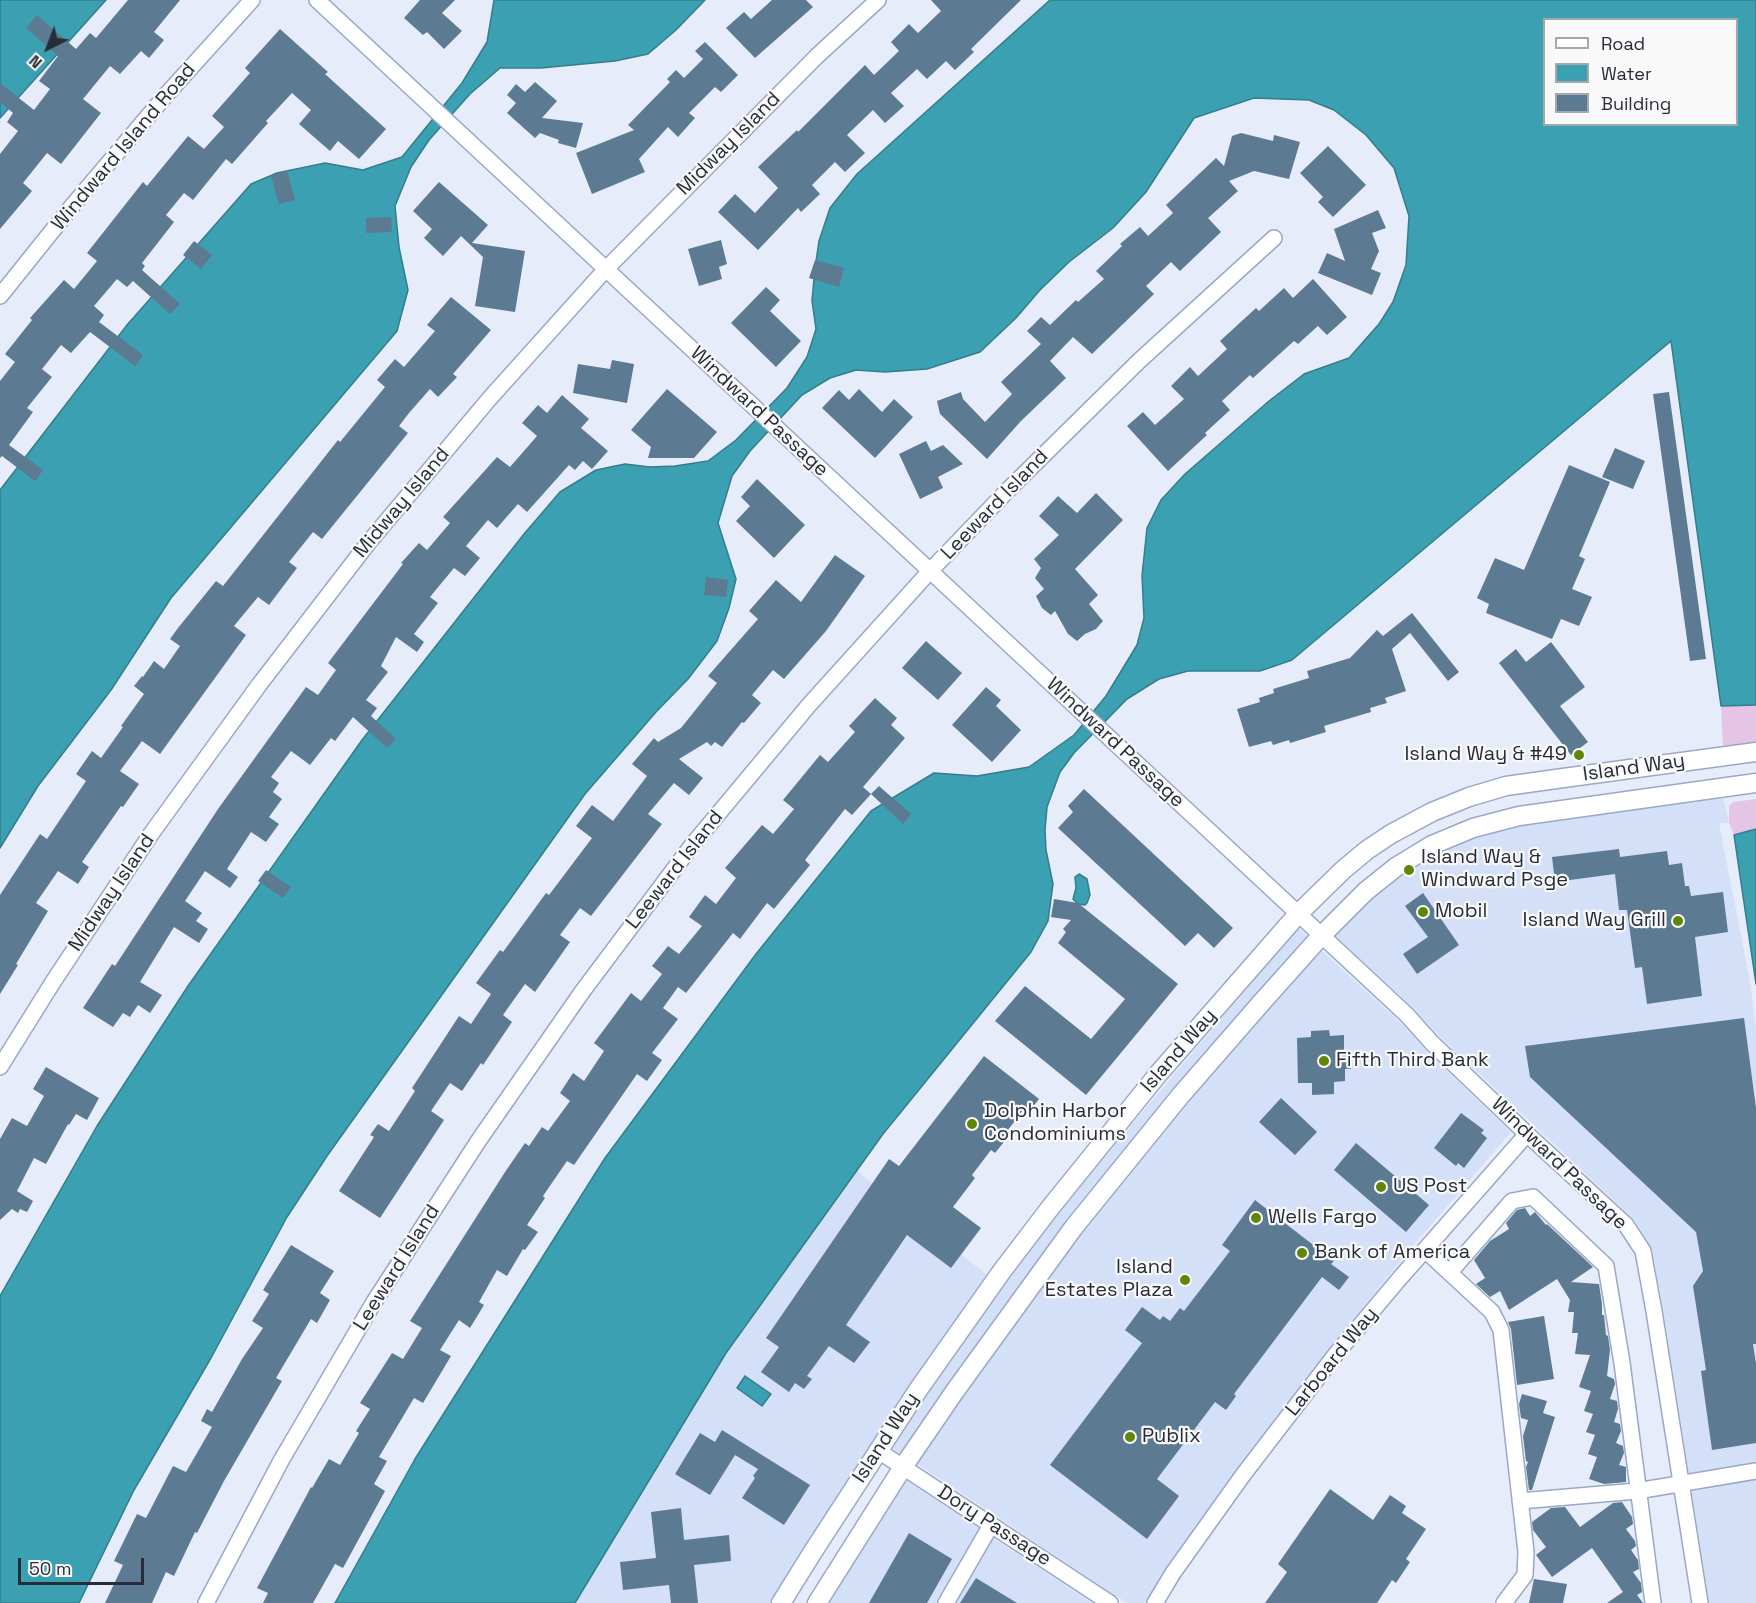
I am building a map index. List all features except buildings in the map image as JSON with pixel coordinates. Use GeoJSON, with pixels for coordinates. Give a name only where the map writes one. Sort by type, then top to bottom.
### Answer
{"type":"FeatureCollection","features":[{"type":"Feature","properties":{"kind":"street","name":"Windward Island Road"},"geometry":{"type":"LineString","coordinates":[[0,296],[158,104],[252,0]]}},
{"type":"Feature","properties":{"kind":"street","name":"Windward Passage"},"geometry":{"type":"LineString","coordinates":[[317,0],[1407,1015],[1432,1043],[1626,1225],[1643,1251],[1700,1603]]}},
{"type":"Feature","properties":{"kind":"street","name":"Midway Island"},"geometry":{"type":"LineString","coordinates":[[0,1067],[151,834],[258,685],[369,542],[490,398],[606,269],[801,72],[878,0]]}},
{"type":"Feature","properties":{"kind":"street","name":"Leeward Island"},"geometry":{"type":"LineString","coordinates":[[206,1603],[282,1459],[374,1302],[479,1140],[582,992],[693,844],[809,705],[930,571],[1008,490],[1139,361],[1274,238]]}},
{"type":"Feature","properties":{"kind":"street","name":"Island Way"},"geometry":{"type":"LineString","coordinates":[[782,1603],[878,1450],[1002,1271],[1159,1073],[1298,914],[1328,884],[1367,850],[1390,834],[1432,812],[1469,797],[1506,786],[1556,778],[1756,752]]}},
{"type":"Feature","properties":{"kind":"street","name":"Island Way"},"geometry":{"type":"LineString","coordinates":[[818,1603],[903,1467],[1074,1227],[1181,1095],[1321,936],[1366,891],[1396,867],[1432,845],[1473,828],[1519,816],[1756,783]]}},
{"type":"Feature","properties":{"kind":"street","name":"Larboard Way"},"geometry":{"type":"LineString","coordinates":[[1155,1603],[1173,1573],[1243,1475],[1336,1354],[1527,1134]]}},
{"type":"Feature","properties":{"kind":"street"},"geometry":{"type":"LineString","coordinates":[[1450,1272],[1512,1201],[1533,1197],[1606,1266],[1622,1363],[1653,1603]]}},
{"type":"Feature","properties":{"kind":"street"},"geometry":{"type":"LineString","coordinates":[[1425,1250],[1492,1312],[1501,1330],[1526,1552],[1526,1575],[1504,1603]]}},
{"type":"Feature","properties":{"kind":"street","name":"Dory Passage"},"geometry":{"type":"LineString","coordinates":[[878,1450],[1110,1603]]}},
{"type":"Feature","properties":{"kind":"street"},"geometry":{"type":"LineString","coordinates":[[1520,1501],[1637,1491],[1756,1471]]}},
{"type":"Feature","properties":{"kind":"street"},"geometry":{"type":"LineString","coordinates":[[946,1603],[991,1525]]}},
{"type":"Feature","properties":{"kind":"shaded area"},"geometry":{"type":"Polygon","coordinates":[[[1756,705],[1756,743],[1723,748],[1721,706],[1756,705]]]}},
{"type":"Feature","properties":{"kind":"shaded area"},"geometry":{"type":"Polygon","coordinates":[[[1723,796],[1729,823],[1719,823],[1750,982],[1756,1029],[1756,1462],[1689,1474],[1652,1248],[1634,1219],[1439,1036],[1415,1009],[1334,935],[1371,898],[1401,874],[1436,853],[1475,837],[1520,825],[1723,796]]]}},
{"type":"Feature","properties":{"kind":"shaded area"},"geometry":{"type":"Polygon","coordinates":[[[1756,799],[1756,829],[1734,835],[1729,823],[1729,806],[1733,802],[1756,799]]]}},
{"type":"Feature","properties":{"kind":"shaded area"},"geometry":{"type":"Polygon","coordinates":[[[1298,928],[1308,937],[1175,1089],[1068,1222],[1017,1288],[901,1454],[890,1447],[1008,1278],[1057,1213],[1298,928]]]}},
{"type":"Feature","properties":{"kind":"shaded area"},"geometry":{"type":"Polygon","coordinates":[[[1320,949],[1401,1023],[1425,1050],[1511,1132],[1406,1254],[1329,1349],[1236,1469],[1166,1568],[1145,1603],[1127,1603],[916,1463],[1032,1297],[1081,1232],[1188,1100],[1320,949]]]}},
{"type":"Feature","properties":{"kind":"shaded area"},"geometry":{"type":"Polygon","coordinates":[[[856,1170],[988,1276],[865,1454],[771,1603],[575,1603],[726,1353],[856,1170]]]}},
{"type":"Feature","properties":{"kind":"shaded area"},"geometry":{"type":"Polygon","coordinates":[[[905,1480],[979,1528],[936,1603],[828,1603],[905,1480]]]}},
{"type":"Feature","properties":{"kind":"shaded area"},"geometry":{"type":"Polygon","coordinates":[[[1756,1480],[1756,1603],[1709,1603],[1692,1492],[1756,1480]]]}},
{"type":"Feature","properties":{"kind":"shaded area"},"geometry":{"type":"Polygon","coordinates":[[[993,1538],[1092,1603],[956,1603],[993,1538]]]}},
{"type":"Feature","properties":{"kind":"water"},"geometry":{"type":"Polygon","coordinates":[[[0,0],[106,0],[0,118],[0,0]]]}},
{"type":"Feature","properties":{"kind":"water"},"geometry":{"type":"Polygon","coordinates":[[[494,0],[705,0],[676,30],[648,54],[615,61],[541,68],[500,68],[470,94],[429,140],[411,167],[395,206],[399,247],[408,290],[397,331],[171,598],[111,690],[38,786],[0,848],[0,490],[127,325],[251,184],[277,173],[325,163],[363,170],[402,157],[462,83],[487,42],[494,0]]]}},
{"type":"Feature","properties":{"kind":"water"},"geometry":{"type":"Polygon","coordinates":[[[1050,0],[1756,0],[1756,705],[1721,706],[1671,341],[1292,660],[1260,671],[1188,671],[1159,679],[1127,699],[1074,753],[1060,772],[1047,807],[1046,850],[1053,884],[1048,921],[1031,952],[883,1134],[726,1353],[575,1603],[335,1603],[415,1459],[605,1158],[756,954],[871,811],[934,773],[977,776],[1029,767],[1074,735],[1106,696],[1137,645],[1144,618],[1142,576],[1147,528],[1161,500],[1185,474],[1269,401],[1304,374],[1349,358],[1379,324],[1393,302],[1406,265],[1409,216],[1394,168],[1366,135],[1334,110],[1309,100],[1254,98],[1194,118],[1146,192],[1113,228],[1069,262],[980,352],[927,369],[885,372],[856,370],[830,378],[802,395],[750,451],[732,476],[718,523],[736,579],[729,608],[717,641],[688,679],[656,712],[585,794],[327,1156],[287,1217],[211,1358],[134,1490],[79,1603],[0,1603],[0,1296],[97,1126],[188,986],[362,740],[524,534],[560,492],[596,470],[625,464],[650,467],[708,461],[736,440],[787,388],[807,357],[816,329],[812,301],[815,268],[819,241],[830,208],[857,174],[1050,0]]]}},
{"type":"Feature","properties":{"kind":"water"},"geometry":{"type":"Polygon","coordinates":[[[1756,829],[1756,984],[1734,835],[1756,829]]]}},
{"type":"Feature","properties":{"kind":"water"},"geometry":{"type":"Polygon","coordinates":[[[1079,874],[1087,879],[1090,895],[1085,905],[1078,904],[1073,899],[1076,888],[1075,877],[1079,874]]]}},
{"type":"Feature","properties":{"kind":"water"},"geometry":{"type":"Polygon","coordinates":[[[745,1376],[771,1394],[762,1406],[737,1388],[745,1376]]]}},
{"type":"Feature","properties":{"kind":"place","name":"Island Way & #49"},"geometry":{"type":"Point","coordinates":[1579,755]}},
{"type":"Feature","properties":{"kind":"place","name":"Island Way & Windward Psge"},"geometry":{"type":"Point","coordinates":[1409,870]}},
{"type":"Feature","properties":{"kind":"place","name":"Mobil"},"geometry":{"type":"Point","coordinates":[1423,912]}},
{"type":"Feature","properties":{"kind":"place","name":"Island Way Grill"},"geometry":{"type":"Point","coordinates":[1678,921]}},
{"type":"Feature","properties":{"kind":"place","name":"Fifth Third Bank"},"geometry":{"type":"Point","coordinates":[1324,1061]}},
{"type":"Feature","properties":{"kind":"place","name":"Dolphin Harbor Condominiums"},"geometry":{"type":"Point","coordinates":[972,1124]}},
{"type":"Feature","properties":{"kind":"place","name":"US Post"},"geometry":{"type":"Point","coordinates":[1381,1187]}},
{"type":"Feature","properties":{"kind":"place","name":"Wells Fargo"},"geometry":{"type":"Point","coordinates":[1256,1218]}},
{"type":"Feature","properties":{"kind":"place","name":"Bank of America"},"geometry":{"type":"Point","coordinates":[1302,1253]}},
{"type":"Feature","properties":{"kind":"place","name":"Island Estates Plaza"},"geometry":{"type":"Point","coordinates":[1185,1280]}},
{"type":"Feature","properties":{"kind":"place","name":"Publix"},"geometry":{"type":"Point","coordinates":[1130,1437]}}]}
